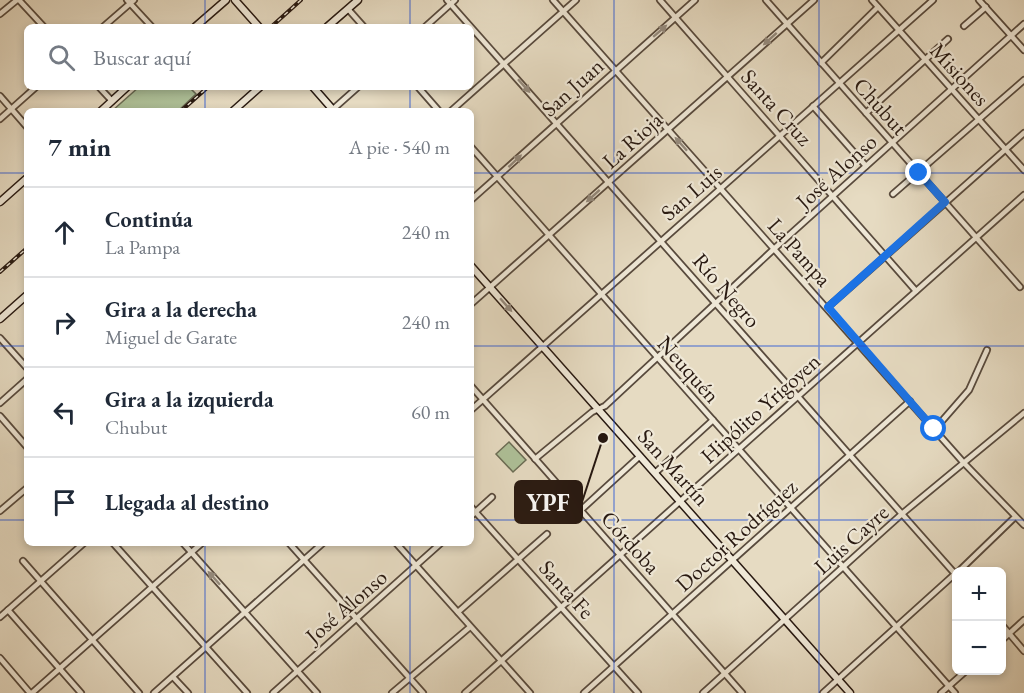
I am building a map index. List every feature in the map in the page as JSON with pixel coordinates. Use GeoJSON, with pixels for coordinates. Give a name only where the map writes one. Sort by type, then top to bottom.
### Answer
{"type":"FeatureCollection","features":[{"type":"Feature","properties":{"kind":"street"},"geometry":{"type":"LineString","coordinates":[[0,14],[18,0],[41,24]]}},
{"type":"Feature","properties":{"kind":"street"},"geometry":{"type":"LineString","coordinates":[[198,24],[226,0]]}},
{"type":"Feature","properties":{"kind":"street"},"geometry":{"type":"LineString","coordinates":[[235,0],[256,24]]}},
{"type":"Feature","properties":{"kind":"street"},"geometry":{"type":"LineString","coordinates":[[330,24],[357,0]]}},
{"type":"Feature","properties":{"kind":"street","name":"La Pampa"},"geometry":{"type":"LineString","coordinates":[[553,0],[828,307],[963,462],[1024,525]]}},
{"type":"Feature","properties":{"kind":"street"},"geometry":{"type":"LineString","coordinates":[[454,108],[576,0]]}},
{"type":"Feature","properties":{"kind":"street","name":"Santa Cruz"},"geometry":{"type":"LineString","coordinates":[[660,0],[916,291]]}},
{"type":"Feature","properties":{"kind":"street","name":"San Juan"},"geometry":{"type":"LineString","coordinates":[[474,197],[695,0]]}},
{"type":"Feature","properties":{"kind":"street","name":"Chubut"},"geometry":{"type":"LineString","coordinates":[[765,0],[1020,287]]}},
{"type":"Feature","properties":{"kind":"street","name":"La Rioja"},"geometry":{"type":"LineString","coordinates":[[474,301],[814,0]]}},
{"type":"Feature","properties":{"kind":"street","name":"Misiones"},"geometry":{"type":"LineString","coordinates":[[872,0],[1024,170]]}},
{"type":"Feature","properties":{"kind":"street","name":"San Luis"},"geometry":{"type":"LineString","coordinates":[[474,408],[933,0]]}},
{"type":"Feature","properties":{"kind":"street"},"geometry":{"type":"LineString","coordinates":[[979,0],[1024,50]]}},
{"type":"Feature","properties":{"kind":"street"},"geometry":{"type":"LineString","coordinates":[[107,24],[131,1],[150,24]]}},
{"type":"Feature","properties":{"kind":"street"},"geometry":{"type":"LineString","coordinates":[[428,24],[451,1]]}},
{"type":"Feature","properties":{"kind":"street","name":"Río Negro"},"geometry":{"type":"LineString","coordinates":[[451,1],[470,24]]}},
{"type":"Feature","properties":{"kind":"street"},"geometry":{"type":"LineString","coordinates":[[821,63],[878,7]]}},
{"type":"Feature","properties":{"kind":"street"},"geometry":{"type":"LineString","coordinates":[[964,26],[986,7]]}},
{"type":"Feature","properties":{"kind":"street"},"geometry":{"type":"LineString","coordinates":[[348,9],[361,24]]}},
{"type":"Feature","properties":{"kind":"street","name":"José Alonso"},"geometry":{"type":"LineString","coordinates":[[536,459],[605,406],[658,359],[775,248],[1024,24]]}},
{"type":"Feature","properties":{"kind":"street","name":"Río Negro"},"geometry":{"type":"LineString","coordinates":[[474,28],[716,304],[952,567]]}},
{"type":"Feature","properties":{"kind":"street"},"geometry":{"type":"LineString","coordinates":[[866,113],[948,39]]}},
{"type":"Feature","properties":{"kind":"street"},"geometry":{"type":"LineString","coordinates":[[893,194],[1024,80]]}},
{"type":"Feature","properties":{"kind":"street"},"geometry":{"type":"LineString","coordinates":[[0,119],[33,90]]}},
{"type":"Feature","properties":{"kind":"street"},"geometry":{"type":"LineString","coordinates":[[102,90],[111,101]]}},
{"type":"Feature","properties":{"kind":"street"},"geometry":{"type":"LineString","coordinates":[[103,108],[124,90]]}},
{"type":"Feature","properties":{"kind":"street"},"geometry":{"type":"LineString","coordinates":[[236,108],[257,90]]}},
{"type":"Feature","properties":{"kind":"street"},"geometry":{"type":"LineString","coordinates":[[316,90],[331,108]]}},
{"type":"Feature","properties":{"kind":"street"},"geometry":{"type":"LineString","coordinates":[[335,108],[354,90]]}},
{"type":"Feature","properties":{"kind":"street"},"geometry":{"type":"LineString","coordinates":[[421,90],[436,108]]}},
{"type":"Feature","properties":{"kind":"street"},"geometry":{"type":"LineString","coordinates":[[0,96],[24,124]]}},
{"type":"Feature","properties":{"kind":"street"},"geometry":{"type":"LineString","coordinates":[[813,106],[866,166]]}},
{"type":"Feature","properties":{"kind":"street"},"geometry":{"type":"LineString","coordinates":[[828,307],[1024,133]]}},
{"type":"Feature","properties":{"kind":"street","name":"Neuquén"},"geometry":{"type":"LineString","coordinates":[[474,150],[955,693]]}},
{"type":"Feature","properties":{"kind":"street"},"geometry":{"type":"LineString","coordinates":[[0,202],[24,181]]}},
{"type":"Feature","properties":{"kind":"street","name":"Hipólito Yrigoyen"},"geometry":{"type":"LineString","coordinates":[[465,693],[1024,195]]}},
{"type":"Feature","properties":{"kind":"street","name":"San Martín"},"geometry":{"type":"LineString","coordinates":[[474,269],[849,693]]}},
{"type":"Feature","properties":{"kind":"street"},"geometry":{"type":"LineString","coordinates":[[0,319],[24,298]]}},
{"type":"Feature","properties":{"kind":"street"},"geometry":{"type":"LineString","coordinates":[[0,338],[24,365]]}},
{"type":"Feature","properties":{"kind":"street"},"geometry":{"type":"LineString","coordinates":[[934,429],[969,390],[987,350]]}},
{"type":"Feature","properties":{"kind":"street"},"geometry":{"type":"LineString","coordinates":[[0,403],[24,382]]}},
{"type":"Feature","properties":{"kind":"street","name":"Córdoba"},"geometry":{"type":"LineString","coordinates":[[474,390],[742,693]]}},
{"type":"Feature","properties":{"kind":"street","name":"Doctor Rodríguez"},"geometry":{"type":"LineString","coordinates":[[584,693],[910,401]]}},
{"type":"Feature","properties":{"kind":"street","name":"Luis Cayre"},"geometry":{"type":"LineString","coordinates":[[703,693],[903,513],[1024,413]]}},
{"type":"Feature","properties":{"kind":"street"},"geometry":{"type":"LineString","coordinates":[[0,416],[24,444]]}},
{"type":"Feature","properties":{"kind":"street"},"geometry":{"type":"LineString","coordinates":[[655,472],[713,420]]}},
{"type":"Feature","properties":{"kind":"street"},"geometry":{"type":"LineString","coordinates":[[581,510],[640,456]]}},
{"type":"Feature","properties":{"kind":"street"},"geometry":{"type":"LineString","coordinates":[[0,511],[24,491]]}},
{"type":"Feature","properties":{"kind":"street"},"geometry":{"type":"LineString","coordinates":[[474,513],[492,497]]}},
{"type":"Feature","properties":{"kind":"street","name":"Santa Fe"},"geometry":{"type":"LineString","coordinates":[[474,515],[520,560],[638,693]]}},
{"type":"Feature","properties":{"kind":"street"},"geometry":{"type":"LineString","coordinates":[[963,567],[1015,518]]}},
{"type":"Feature","properties":{"kind":"street"},"geometry":{"type":"LineString","coordinates":[[458,612],[547,534]]}},
{"type":"Feature","properties":{"kind":"street"},"geometry":{"type":"LineString","coordinates":[[0,617],[81,546]]}},
{"type":"Feature","properties":{"kind":"street"},"geometry":{"type":"LineString","coordinates":[[116,546],[247,693]]}},
{"type":"Feature","properties":{"kind":"street"},"geometry":{"type":"LineString","coordinates":[[186,546],[317,693]]}},
{"type":"Feature","properties":{"kind":"street"},"geometry":{"type":"LineString","coordinates":[[0,658],[31,693],[198,546]]}},
{"type":"Feature","properties":{"kind":"street"},"geometry":{"type":"LineString","coordinates":[[292,546],[423,693]]}},
{"type":"Feature","properties":{"kind":"street"},"geometry":{"type":"LineString","coordinates":[[154,693],[319,546]]}},
{"type":"Feature","properties":{"kind":"street"},"geometry":{"type":"LineString","coordinates":[[399,546],[530,693]]}},
{"type":"Feature","properties":{"kind":"street","name":"José Alonso"},"geometry":{"type":"LineString","coordinates":[[273,693],[438,546]]}},
{"type":"Feature","properties":{"kind":"street"},"geometry":{"type":"LineString","coordinates":[[23,561],[139,693]]}},
{"type":"Feature","properties":{"kind":"street"},"geometry":{"type":"LineString","coordinates":[[823,693],[952,577]]}},
{"type":"Feature","properties":{"kind":"street"},"geometry":{"type":"LineString","coordinates":[[8,610],[81,693]]}},
{"type":"Feature","properties":{"kind":"street"},"geometry":{"type":"LineString","coordinates":[[1006,636],[1024,620]]}},
{"type":"Feature","properties":{"kind":"street"},"geometry":{"type":"LineString","coordinates":[[392,693],[470,627]]}},
{"type":"Feature","properties":{"kind":"street"},"geometry":{"type":"LineString","coordinates":[[1006,630],[1024,651]]}},
{"type":"Feature","properties":{"kind":"street"},"geometry":{"type":"LineString","coordinates":[[941,693],[961,675]]}},
{"type":"Feature","properties":{"kind":"street"},"geometry":{"type":"LineString","coordinates":[[172,676],[188,693]]}},
{"type":"Feature","properties":{"kind":"street"},"geometry":{"type":"LineString","coordinates":[[471,687],[477,693]]}},
{"type":"Feature","properties":{"kind":"green space"},"geometry":{"type":"Polygon","coordinates":[[[136,90],[192,90],[196,94],[181,108],[115,108],[136,90]]]}},
{"type":"Feature","properties":{"kind":"green space"},"geometry":{"type":"Polygon","coordinates":[[[509,442],[526,460],[513,472],[496,454],[509,442]]]}},
{"type":"Feature","properties":{"kind":"railway"},"geometry":{"type":"LineString","coordinates":[[274,24],[301,0]]}},
{"type":"Feature","properties":{"kind":"railway"},"geometry":{"type":"LineString","coordinates":[[184,108],[205,90]]}},
{"type":"Feature","properties":{"kind":"railway"},"geometry":{"type":"LineString","coordinates":[[0,272],[24,251]]}},
{"type":"Feature","properties":{"kind":"place","name":"YPF"},"geometry":{"type":"Point","coordinates":[603,438]}},
{"type":"Feature","properties":{"kind":"route"},"geometry":{"type":"LineString","coordinates":[[919,173],[945,202],[828,307],[934,429]]}}]}
